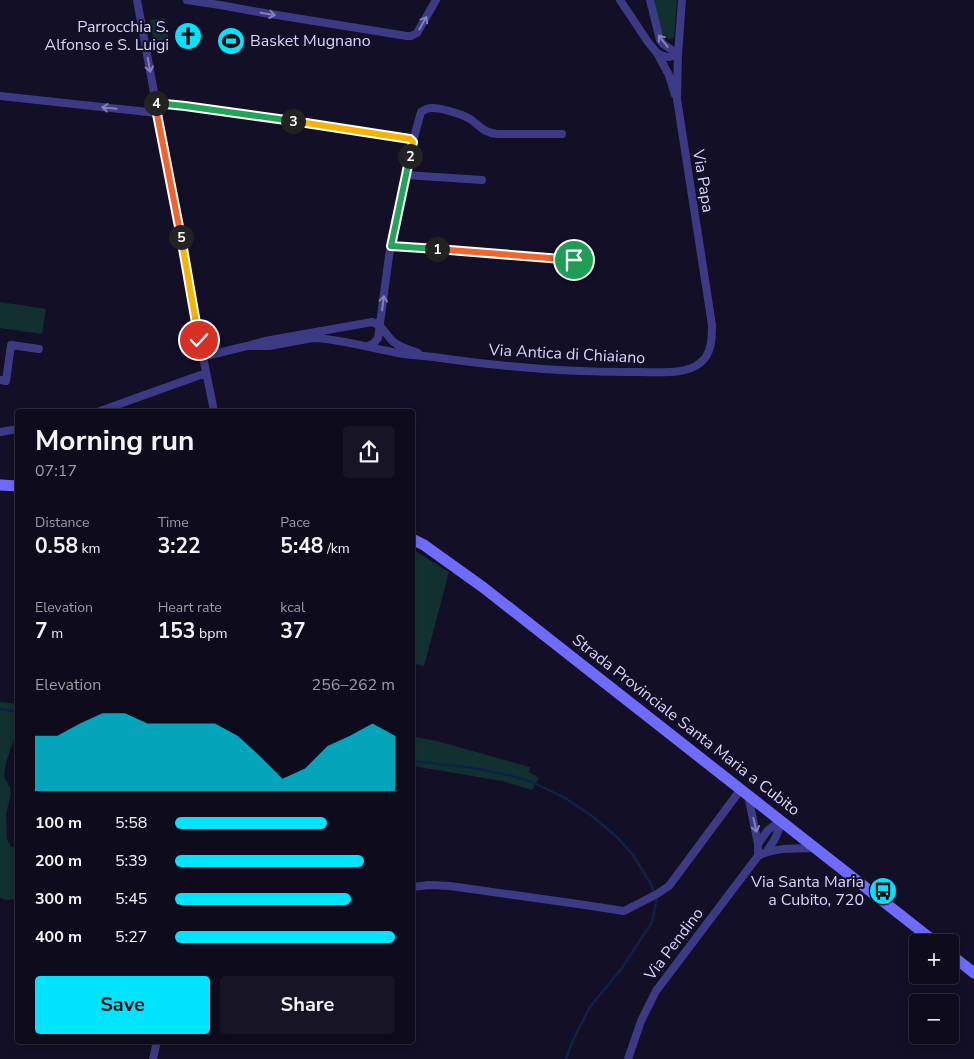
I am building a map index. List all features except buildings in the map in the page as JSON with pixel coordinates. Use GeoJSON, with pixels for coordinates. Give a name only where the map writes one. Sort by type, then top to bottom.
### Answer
{"type":"FeatureCollection","features":[{"type":"Feature","properties":{"kind":"main road"},"geometry":{"type":"LineString","coordinates":[[0,485],[15,486]]}},
{"type":"Feature","properties":{"kind":"main road","name":"Strada Provinciale Santa Maria a Cubito"},"geometry":{"type":"LineString","coordinates":[[415,540],[484,588],[926,934]]}},
{"type":"Feature","properties":{"kind":"main road"},"geometry":{"type":"LineString","coordinates":[[959,961],[974,973]]}},
{"type":"Feature","properties":{"kind":"street"},"geometry":{"type":"LineString","coordinates":[[137,0],[202,357],[214,409]]}},
{"type":"Feature","properties":{"kind":"street"},"geometry":{"type":"LineString","coordinates":[[187,0],[221,2],[258,12],[407,36],[417,33],[436,0]]}},
{"type":"Feature","properties":{"kind":"street"},"geometry":{"type":"LineString","coordinates":[[620,0],[657,53],[677,99]]}},
{"type":"Feature","properties":{"kind":"street"},"geometry":{"type":"LineString","coordinates":[[650,0],[660,40],[678,54],[670,58],[657,53]]}},
{"type":"Feature","properties":{"kind":"street","name":"Via Papa"},"geometry":{"type":"LineString","coordinates":[[682,0],[677,99],[712,325],[711,345],[700,363]]}},
{"type":"Feature","properties":{"kind":"street"},"geometry":{"type":"LineString","coordinates":[[0,96],[157,114]]}},
{"type":"Feature","properties":{"kind":"street"},"geometry":{"type":"LineString","coordinates":[[155,103],[381,134],[413,141]]}},
{"type":"Feature","properties":{"kind":"street"},"geometry":{"type":"LineString","coordinates":[[368,346],[374,344],[378,338],[389,256],[413,141],[421,112],[432,108],[464,116],[490,133],[562,134]]}},
{"type":"Feature","properties":{"kind":"street"},"geometry":{"type":"LineString","coordinates":[[406,175],[482,180]]}},
{"type":"Feature","properties":{"kind":"street"},"geometry":{"type":"LineString","coordinates":[[391,246],[574,260]]}},
{"type":"Feature","properties":{"kind":"street","name":"Via Antica di Chiaiano"},"geometry":{"type":"LineString","coordinates":[[202,357],[265,341],[372,322],[377,323],[395,343],[431,357]]}},
{"type":"Feature","properties":{"kind":"street"},"geometry":{"type":"LineString","coordinates":[[333,340],[336,327]]}},
{"type":"Feature","properties":{"kind":"street","name":"Via Antica di Chiaiano"},"geometry":{"type":"LineString","coordinates":[[247,346],[269,346],[313,338],[368,346],[402,354],[559,371],[676,371],[690,369],[700,363]]}},
{"type":"Feature","properties":{"kind":"street"},"geometry":{"type":"LineString","coordinates":[[0,380],[6,381],[11,345],[39,349]]}},
{"type":"Feature","properties":{"kind":"street"},"geometry":{"type":"LineString","coordinates":[[106,409],[206,373]]}},
{"type":"Feature","properties":{"kind":"street"},"geometry":{"type":"LineString","coordinates":[[0,432],[15,430]]}},
{"type":"Feature","properties":{"kind":"street"},"geometry":{"type":"LineString","coordinates":[[744,792],[758,844],[758,856]]}},
{"type":"Feature","properties":{"kind":"street"},"geometry":{"type":"LineString","coordinates":[[415,887],[450,886],[624,911],[655,896],[669,886],[744,792]]}},
{"type":"Feature","properties":{"kind":"street"},"geometry":{"type":"LineString","coordinates":[[758,844],[768,830],[781,821]]}},
{"type":"Feature","properties":{"kind":"street","name":"Via Pendino"},"geometry":{"type":"LineString","coordinates":[[767,851],[780,830],[781,821]]}},
{"type":"Feature","properties":{"kind":"street","name":"Via Pendino"},"geometry":{"type":"LineString","coordinates":[[628,1059],[641,1021],[656,991],[758,856],[767,851],[816,848]]}},
{"type":"Feature","properties":{"kind":"street"},"geometry":{"type":"LineString","coordinates":[[153,1059],[156,1044]]}},
{"type":"Feature","properties":{"kind":"green space"},"geometry":{"type":"Polygon","coordinates":[[[654,0],[677,0],[674,37],[670,40],[662,33],[660,28],[654,0]]]}},
{"type":"Feature","properties":{"kind":"green space"},"geometry":{"type":"Polygon","coordinates":[[[165,18],[169,43],[154,45],[150,20],[165,18]]]}},
{"type":"Feature","properties":{"kind":"green space"},"geometry":{"type":"Polygon","coordinates":[[[0,302],[46,309],[42,334],[0,328],[0,302]]]}},
{"type":"Feature","properties":{"kind":"green space"},"geometry":{"type":"Polygon","coordinates":[[[415,551],[449,572],[424,666],[415,664],[415,551]]]}},
{"type":"Feature","properties":{"kind":"green space"},"geometry":{"type":"Polygon","coordinates":[[[0,702],[15,704],[15,737],[6,762],[4,775],[11,794],[6,814],[7,839],[11,847],[15,847],[15,899],[6,900],[0,898],[0,702]]]}},
{"type":"Feature","properties":{"kind":"green space"},"geometry":{"type":"Polygon","coordinates":[[[415,737],[437,741],[530,767],[529,772],[539,778],[532,790],[502,781],[415,766],[415,737]]]}},
{"type":"Feature","properties":{"kind":"waterway"},"geometry":{"type":"LineString","coordinates":[[0,709],[15,712]]}},
{"type":"Feature","properties":{"kind":"waterway"},"geometry":{"type":"LineString","coordinates":[[415,761],[474,768],[516,777],[532,782],[565,798],[592,816],[616,836],[633,855],[649,881],[657,898],[652,922],[622,968],[590,1007],[573,1040],[566,1059]]}},
{"type":"Feature","properties":{"kind":"place","name":"Parrocchia S. Alfonso e S. Luigi"},"geometry":{"type":"Point","coordinates":[188,36]}},
{"type":"Feature","properties":{"kind":"place","name":"Basket Mugnano"},"geometry":{"type":"Point","coordinates":[231,41]}},
{"type":"Feature","properties":{"kind":"place","name":"Via Santa Maria a Cubito, 720"},"geometry":{"type":"Point","coordinates":[883,891]}},
{"type":"Feature","properties":{"kind":"route"},"geometry":{"type":"LineString","coordinates":[[199,340],[155,103],[410,139],[413,142],[391,246],[574,260]]}}]}
